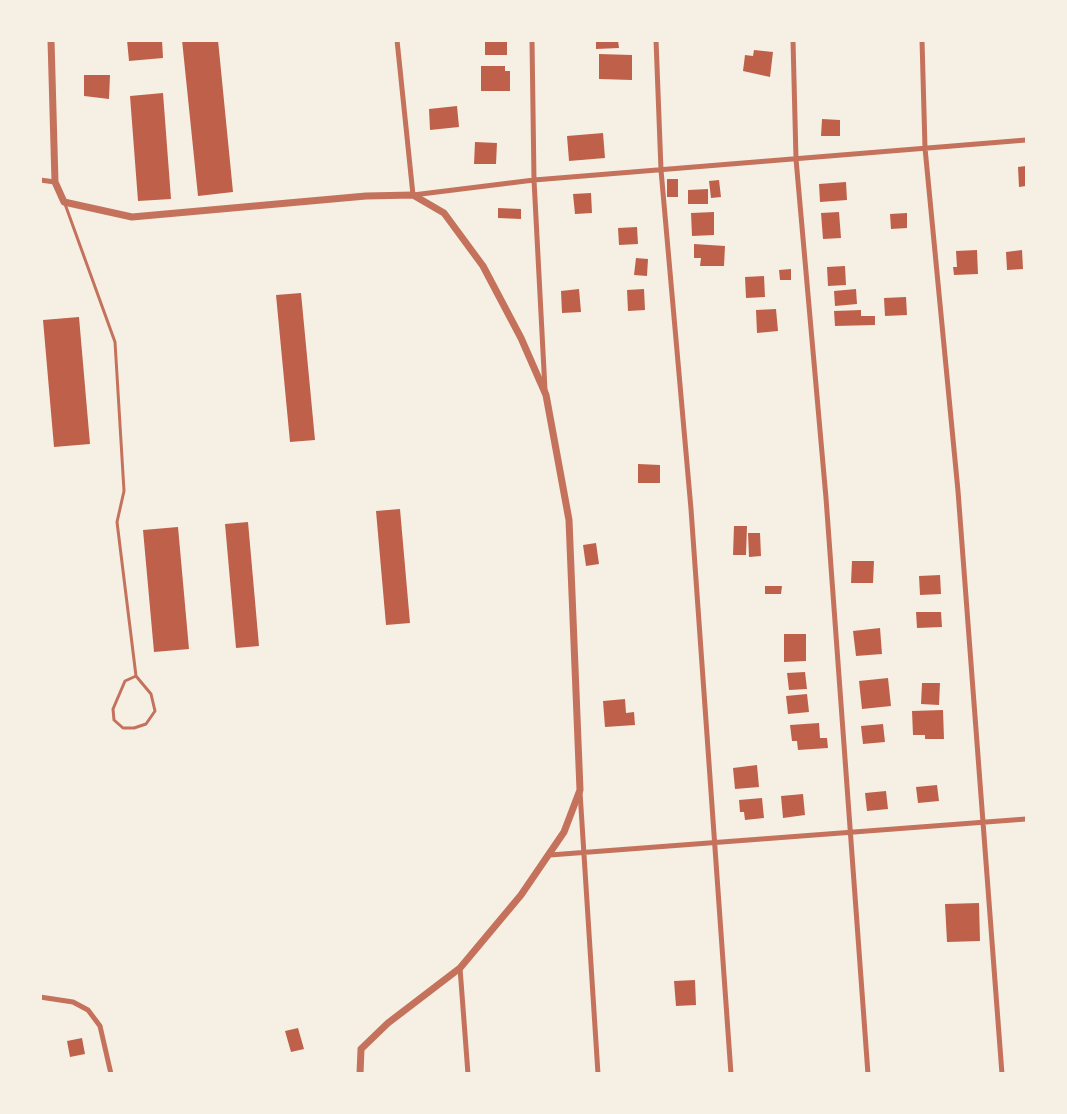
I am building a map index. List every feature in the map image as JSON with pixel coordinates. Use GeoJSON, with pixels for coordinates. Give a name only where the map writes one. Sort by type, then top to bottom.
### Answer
{"type":"FeatureCollection","features":[{"type":"Feature","properties":{"kind":"street"},"geometry":{"type":"LineString","coordinates":[[51,40],[56,182],[64,202],[132,217],[366,196],[413,195],[534,180],[1026,140]]}},
{"type":"Feature","properties":{"kind":"street"},"geometry":{"type":"LineString","coordinates":[[398,40],[413,195]]}},
{"type":"Feature","properties":{"kind":"street"},"geometry":{"type":"LineString","coordinates":[[532,40],[534,180],[546,395],[569,520],[580,790],[598,1074]]}},
{"type":"Feature","properties":{"kind":"street"},"geometry":{"type":"LineString","coordinates":[[656,40],[661,170],[692,509],[731,1074]]}},
{"type":"Feature","properties":{"kind":"street"},"geometry":{"type":"LineString","coordinates":[[793,40],[796,159],[828,520],[868,1074]]}},
{"type":"Feature","properties":{"kind":"street"},"geometry":{"type":"LineString","coordinates":[[922,40],[925,148],[958,491],[1002,1074]]}},
{"type":"Feature","properties":{"kind":"street"},"geometry":{"type":"LineString","coordinates":[[40,180],[56,182]]}},
{"type":"Feature","properties":{"kind":"street"},"geometry":{"type":"LineString","coordinates":[[413,195],[444,213],[483,266],[522,338],[546,395]]}},
{"type":"Feature","properties":{"kind":"street"},"geometry":{"type":"LineString","coordinates":[[360,1074],[361,1049],[388,1023],[460,968],[489,936],[550,855],[571,818],[580,790]]}},
{"type":"Feature","properties":{"kind":"street"},"geometry":{"type":"LineString","coordinates":[[550,855],[1026,819]]}},
{"type":"Feature","properties":{"kind":"street"},"geometry":{"type":"LineString","coordinates":[[460,968],[468,1074]]}},
{"type":"Feature","properties":{"kind":"street"},"geometry":{"type":"LineString","coordinates":[[40,997],[73,1002],[88,1010],[99,1026],[111,1074]]}},
{"type":"Feature","properties":{"kind":"lane"},"geometry":{"type":"LineString","coordinates":[[64,202],[116,342],[124,491],[117,522],[136,676],[151,694],[155,711],[146,724],[134,728],[123,728],[114,720],[113,709],[125,681],[136,676]]}},
{"type":"Feature","properties":{"kind":"building"},"geometry":{"type":"Polygon","coordinates":[[[127,40],[162,40],[163,58],[129,61],[127,40]]]}},
{"type":"Feature","properties":{"kind":"building"},"geometry":{"type":"Polygon","coordinates":[[[182,40],[218,40],[233,192],[198,196],[182,40]]]}},
{"type":"Feature","properties":{"kind":"building"},"geometry":{"type":"Polygon","coordinates":[[[485,40],[507,40],[507,55],[485,55],[485,40]]]}},
{"type":"Feature","properties":{"kind":"building"},"geometry":{"type":"Polygon","coordinates":[[[596,40],[618,40],[619,48],[596,49],[596,40]]]}},
{"type":"Feature","properties":{"kind":"building"},"geometry":{"type":"Polygon","coordinates":[[[754,50],[773,52],[770,77],[743,71],[745,55],[753,56],[754,50]]]}},
{"type":"Feature","properties":{"kind":"building"},"geometry":{"type":"Polygon","coordinates":[[[599,54],[632,55],[632,80],[599,79],[599,54]]]}},
{"type":"Feature","properties":{"kind":"building"},"geometry":{"type":"Polygon","coordinates":[[[481,66],[505,66],[505,71],[510,71],[510,91],[481,91],[481,66]]]}},
{"type":"Feature","properties":{"kind":"building"},"geometry":{"type":"Polygon","coordinates":[[[84,75],[110,75],[109,99],[84,96],[84,75]]]}},
{"type":"Feature","properties":{"kind":"building"},"geometry":{"type":"Polygon","coordinates":[[[163,93],[171,199],[138,201],[130,96],[163,93]]]}},
{"type":"Feature","properties":{"kind":"building"},"geometry":{"type":"Polygon","coordinates":[[[457,106],[459,127],[430,130],[429,109],[457,106]]]}},
{"type":"Feature","properties":{"kind":"building"},"geometry":{"type":"Polygon","coordinates":[[[822,119],[840,120],[840,136],[821,136],[822,119]]]}},
{"type":"Feature","properties":{"kind":"building"},"geometry":{"type":"Polygon","coordinates":[[[603,133],[605,158],[569,161],[567,136],[603,133]]]}},
{"type":"Feature","properties":{"kind":"building"},"geometry":{"type":"Polygon","coordinates":[[[475,142],[497,143],[496,164],[474,164],[475,142]]]}},
{"type":"Feature","properties":{"kind":"building"},"geometry":{"type":"Polygon","coordinates":[[[1026,166],[1026,186],[1019,187],[1018,167],[1026,166]]]}},
{"type":"Feature","properties":{"kind":"building"},"geometry":{"type":"Polygon","coordinates":[[[667,179],[678,179],[678,197],[667,197],[667,179]]]}},
{"type":"Feature","properties":{"kind":"building"},"geometry":{"type":"Polygon","coordinates":[[[719,180],[721,197],[711,198],[709,181],[719,180]]]}},
{"type":"Feature","properties":{"kind":"building"},"geometry":{"type":"Polygon","coordinates":[[[846,182],[847,200],[820,202],[819,184],[846,182]]]}},
{"type":"Feature","properties":{"kind":"building"},"geometry":{"type":"Polygon","coordinates":[[[708,189],[708,204],[688,204],[688,190],[708,189]]]}},
{"type":"Feature","properties":{"kind":"building"},"geometry":{"type":"Polygon","coordinates":[[[591,193],[592,213],[575,214],[573,194],[591,193]]]}},
{"type":"Feature","properties":{"kind":"building"},"geometry":{"type":"Polygon","coordinates":[[[498,208],[521,209],[521,219],[498,218],[498,208]]]}},
{"type":"Feature","properties":{"kind":"building"},"geometry":{"type":"Polygon","coordinates":[[[714,212],[714,235],[692,236],[691,213],[714,212]]]}},
{"type":"Feature","properties":{"kind":"building"},"geometry":{"type":"Polygon","coordinates":[[[839,212],[841,238],[823,239],[821,213],[839,212]]]}},
{"type":"Feature","properties":{"kind":"building"},"geometry":{"type":"Polygon","coordinates":[[[907,213],[907,228],[891,229],[890,214],[907,213]]]}},
{"type":"Feature","properties":{"kind":"building"},"geometry":{"type":"Polygon","coordinates":[[[637,227],[638,244],[619,245],[618,228],[637,227]]]}},
{"type":"Feature","properties":{"kind":"building"},"geometry":{"type":"Polygon","coordinates":[[[694,244],[725,246],[724,266],[700,266],[701,258],[694,258],[694,244]]]}},
{"type":"Feature","properties":{"kind":"building"},"geometry":{"type":"Polygon","coordinates":[[[977,250],[978,274],[954,275],[953,267],[957,267],[956,251],[977,250]]]}},
{"type":"Feature","properties":{"kind":"building"},"geometry":{"type":"Polygon","coordinates":[[[1022,250],[1023,269],[1007,270],[1006,252],[1022,250]]]}},
{"type":"Feature","properties":{"kind":"building"},"geometry":{"type":"Polygon","coordinates":[[[636,258],[648,259],[647,276],[634,275],[636,258]]]}},
{"type":"Feature","properties":{"kind":"building"},"geometry":{"type":"Polygon","coordinates":[[[845,266],[846,285],[828,286],[827,267],[845,266]]]}},
{"type":"Feature","properties":{"kind":"building"},"geometry":{"type":"Polygon","coordinates":[[[791,269],[791,280],[780,280],[779,270],[791,269]]]}},
{"type":"Feature","properties":{"kind":"building"},"geometry":{"type":"Polygon","coordinates":[[[764,276],[765,297],[746,298],[745,277],[764,276]]]}},
{"type":"Feature","properties":{"kind":"building"},"geometry":{"type":"Polygon","coordinates":[[[579,289],[581,312],[562,313],[561,291],[579,289]]]}},
{"type":"Feature","properties":{"kind":"building"},"geometry":{"type":"Polygon","coordinates":[[[644,289],[645,310],[628,311],[627,290],[644,289]]]}},
{"type":"Feature","properties":{"kind":"building"},"geometry":{"type":"Polygon","coordinates":[[[856,289],[857,304],[835,306],[834,291],[856,289]]]}},
{"type":"Feature","properties":{"kind":"building"},"geometry":{"type":"Polygon","coordinates":[[[301,293],[315,440],[290,442],[276,295],[301,293]]]}},
{"type":"Feature","properties":{"kind":"building"},"geometry":{"type":"Polygon","coordinates":[[[906,297],[907,315],[885,316],[884,298],[906,297]]]}},
{"type":"Feature","properties":{"kind":"building"},"geometry":{"type":"Polygon","coordinates":[[[776,309],[778,331],[757,333],[756,310],[776,309]]]}},
{"type":"Feature","properties":{"kind":"building"},"geometry":{"type":"Polygon","coordinates":[[[861,310],[861,316],[875,316],[875,325],[835,326],[834,311],[861,310]]]}},
{"type":"Feature","properties":{"kind":"building"},"geometry":{"type":"Polygon","coordinates":[[[79,317],[90,444],[54,447],[43,320],[79,317]]]}},
{"type":"Feature","properties":{"kind":"building"},"geometry":{"type":"Polygon","coordinates":[[[638,464],[660,465],[660,483],[638,483],[638,464]]]}},
{"type":"Feature","properties":{"kind":"building"},"geometry":{"type":"Polygon","coordinates":[[[400,509],[410,623],[386,625],[376,511],[400,509]]]}},
{"type":"Feature","properties":{"kind":"building"},"geometry":{"type":"Polygon","coordinates":[[[248,522],[259,646],[236,648],[225,524],[248,522]]]}},
{"type":"Feature","properties":{"kind":"building"},"geometry":{"type":"Polygon","coordinates":[[[734,526],[747,526],[746,555],[733,555],[734,526]]]}},
{"type":"Feature","properties":{"kind":"building"},"geometry":{"type":"Polygon","coordinates":[[[178,527],[189,649],[154,652],[143,530],[178,527]]]}},
{"type":"Feature","properties":{"kind":"building"},"geometry":{"type":"Polygon","coordinates":[[[748,533],[760,533],[761,556],[749,557],[748,533]]]}},
{"type":"Feature","properties":{"kind":"building"},"geometry":{"type":"Polygon","coordinates":[[[596,543],[599,564],[586,566],[583,545],[596,543]]]}},
{"type":"Feature","properties":{"kind":"building"},"geometry":{"type":"Polygon","coordinates":[[[852,561],[874,561],[873,583],[851,583],[852,561]]]}},
{"type":"Feature","properties":{"kind":"building"},"geometry":{"type":"Polygon","coordinates":[[[940,575],[941,594],[920,595],[919,576],[940,575]]]}},
{"type":"Feature","properties":{"kind":"building"},"geometry":{"type":"Polygon","coordinates":[[[765,586],[782,586],[781,594],[765,594],[765,586]]]}},
{"type":"Feature","properties":{"kind":"building"},"geometry":{"type":"Polygon","coordinates":[[[916,612],[941,612],[942,627],[917,628],[916,612]]]}},
{"type":"Feature","properties":{"kind":"building"},"geometry":{"type":"Polygon","coordinates":[[[880,628],[882,654],[856,656],[853,631],[880,628]]]}},
{"type":"Feature","properties":{"kind":"building"},"geometry":{"type":"Polygon","coordinates":[[[784,634],[806,634],[806,661],[784,662],[784,634]]]}},
{"type":"Feature","properties":{"kind":"building"},"geometry":{"type":"Polygon","coordinates":[[[805,672],[807,689],[789,690],[787,673],[805,672]]]}},
{"type":"Feature","properties":{"kind":"building"},"geometry":{"type":"Polygon","coordinates":[[[888,678],[891,706],[862,709],[859,681],[888,678]]]}},
{"type":"Feature","properties":{"kind":"building"},"geometry":{"type":"Polygon","coordinates":[[[922,683],[940,683],[939,705],[921,704],[922,683]]]}},
{"type":"Feature","properties":{"kind":"building"},"geometry":{"type":"Polygon","coordinates":[[[807,694],[809,712],[788,714],[786,696],[807,694]]]}},
{"type":"Feature","properties":{"kind":"building"},"geometry":{"type":"Polygon","coordinates":[[[625,699],[626,713],[634,712],[635,725],[605,727],[603,701],[625,699]]]}},
{"type":"Feature","properties":{"kind":"building"},"geometry":{"type":"Polygon","coordinates":[[[943,710],[944,739],[925,739],[925,735],[913,735],[912,711],[943,710]]]}},
{"type":"Feature","properties":{"kind":"building"},"geometry":{"type":"Polygon","coordinates":[[[819,723],[820,738],[827,738],[828,748],[798,750],[797,741],[792,741],[790,725],[819,723]]]}},
{"type":"Feature","properties":{"kind":"building"},"geometry":{"type":"Polygon","coordinates":[[[883,724],[885,742],[863,744],[861,726],[883,724]]]}},
{"type":"Feature","properties":{"kind":"building"},"geometry":{"type":"Polygon","coordinates":[[[757,765],[759,787],[735,789],[733,768],[757,765]]]}},
{"type":"Feature","properties":{"kind":"building"},"geometry":{"type":"Polygon","coordinates":[[[937,785],[939,801],[918,803],[916,787],[937,785]]]}},
{"type":"Feature","properties":{"kind":"building"},"geometry":{"type":"Polygon","coordinates":[[[886,791],[888,809],[867,811],[865,793],[886,791]]]}},
{"type":"Feature","properties":{"kind":"building"},"geometry":{"type":"Polygon","coordinates":[[[803,794],[805,815],[783,818],[781,796],[803,794]]]}},
{"type":"Feature","properties":{"kind":"building"},"geometry":{"type":"Polygon","coordinates":[[[762,798],[764,818],[745,820],[744,812],[740,812],[739,800],[762,798]]]}},
{"type":"Feature","properties":{"kind":"building"},"geometry":{"type":"Polygon","coordinates":[[[979,903],[980,941],[947,942],[945,904],[979,903]]]}},
{"type":"Feature","properties":{"kind":"building"},"geometry":{"type":"Polygon","coordinates":[[[695,980],[696,1005],[676,1006],[674,981],[695,980]]]}},
{"type":"Feature","properties":{"kind":"building"},"geometry":{"type":"Polygon","coordinates":[[[298,1028],[304,1049],[291,1052],[285,1031],[298,1028]]]}},
{"type":"Feature","properties":{"kind":"building"},"geometry":{"type":"Polygon","coordinates":[[[82,1038],[85,1054],[70,1057],[67,1041],[82,1038]]]}}]}
